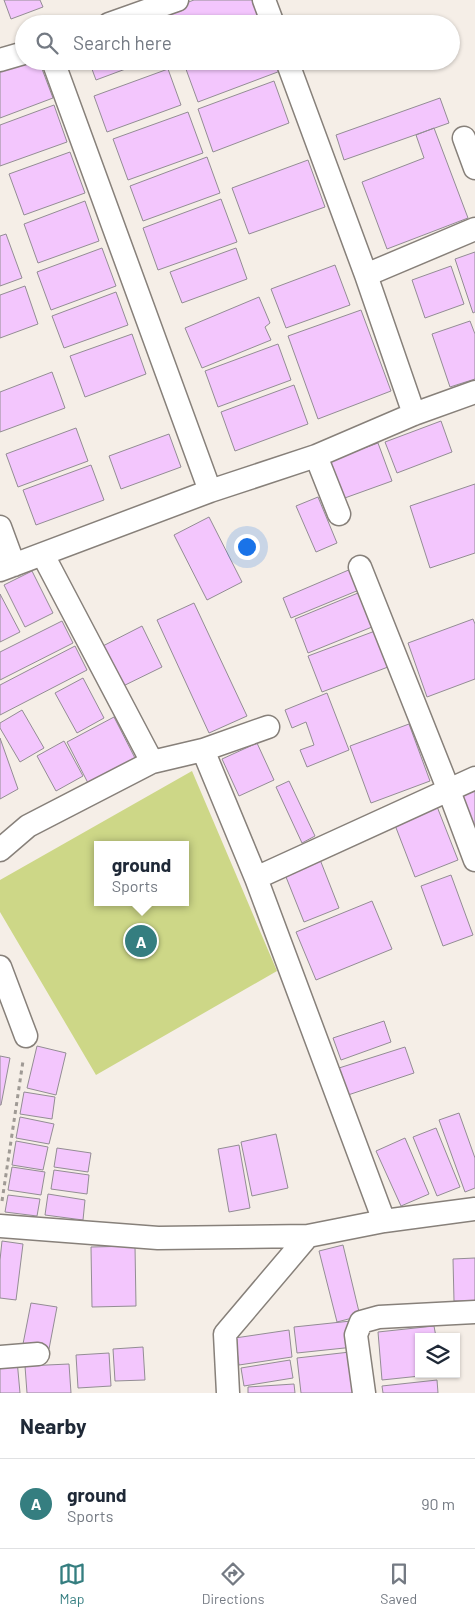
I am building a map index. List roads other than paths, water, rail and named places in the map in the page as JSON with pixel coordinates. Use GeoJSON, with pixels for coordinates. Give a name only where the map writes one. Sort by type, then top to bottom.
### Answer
{"type":"FeatureCollection","features":[{"type":"Feature","properties":{"kind":"street"},"geometry":{"type":"LineString","coordinates":[[134,15],[177,0]]}},
{"type":"Feature","properties":{"kind":"street"},"geometry":{"type":"LineString","coordinates":[[264,0],[270,15]]}},
{"type":"Feature","properties":{"kind":"street"},"geometry":{"type":"LineString","coordinates":[[0,60],[15,56]]}},
{"type":"Feature","properties":{"kind":"street"},"geometry":{"type":"LineString","coordinates":[[56,70],[210,491]]}},
{"type":"Feature","properties":{"kind":"street"},"geometry":{"type":"LineString","coordinates":[[290,70],[366,275],[414,414]]}},
{"type":"Feature","properties":{"kind":"street"},"geometry":{"type":"LineString","coordinates":[[464,138],[475,168]]}},
{"type":"Feature","properties":{"kind":"street"},"geometry":{"type":"LineString","coordinates":[[366,275],[475,229]]}},
{"type":"Feature","properties":{"kind":"street"},"geometry":{"type":"LineString","coordinates":[[0,527],[7,568],[210,491],[316,456],[414,414],[475,392]]}},
{"type":"Feature","properties":{"kind":"street"},"geometry":{"type":"LineString","coordinates":[[316,456],[339,514]]}},
{"type":"Feature","properties":{"kind":"street"},"geometry":{"type":"LineString","coordinates":[[43,555],[152,762]]}},
{"type":"Feature","properties":{"kind":"street"},"geometry":{"type":"LineString","coordinates":[[360,567],[475,860]]}},
{"type":"Feature","properties":{"kind":"street"},"geometry":{"type":"LineString","coordinates":[[0,850],[28,826],[152,762],[204,750],[268,727]]}},
{"type":"Feature","properties":{"kind":"street"},"geometry":{"type":"LineString","coordinates":[[204,750],[256,878],[384,1221]]}},
{"type":"Feature","properties":{"kind":"street"},"geometry":{"type":"LineString","coordinates":[[256,878],[475,778]]}},
{"type":"Feature","properties":{"kind":"street"},"geometry":{"type":"LineString","coordinates":[[0,967],[5,994],[26,1036]]}},
{"type":"Feature","properties":{"kind":"street"},"geometry":{"type":"LineString","coordinates":[[0,1226],[158,1238],[308,1236],[384,1221],[475,1210]]}},
{"type":"Feature","properties":{"kind":"street"},"geometry":{"type":"LineString","coordinates":[[228,1393],[224,1334],[308,1236]]}},
{"type":"Feature","properties":{"kind":"street"},"geometry":{"type":"LineString","coordinates":[[364,1393],[356,1335],[361,1322],[379,1317],[475,1312]]}},
{"type":"Feature","properties":{"kind":"street"},"geometry":{"type":"LineString","coordinates":[[0,1357],[38,1354]]}},
{"type":"Feature","properties":{"kind":"place","name":"ground"},"geometry":{"type":"Point","coordinates":[141,941]}}]}
